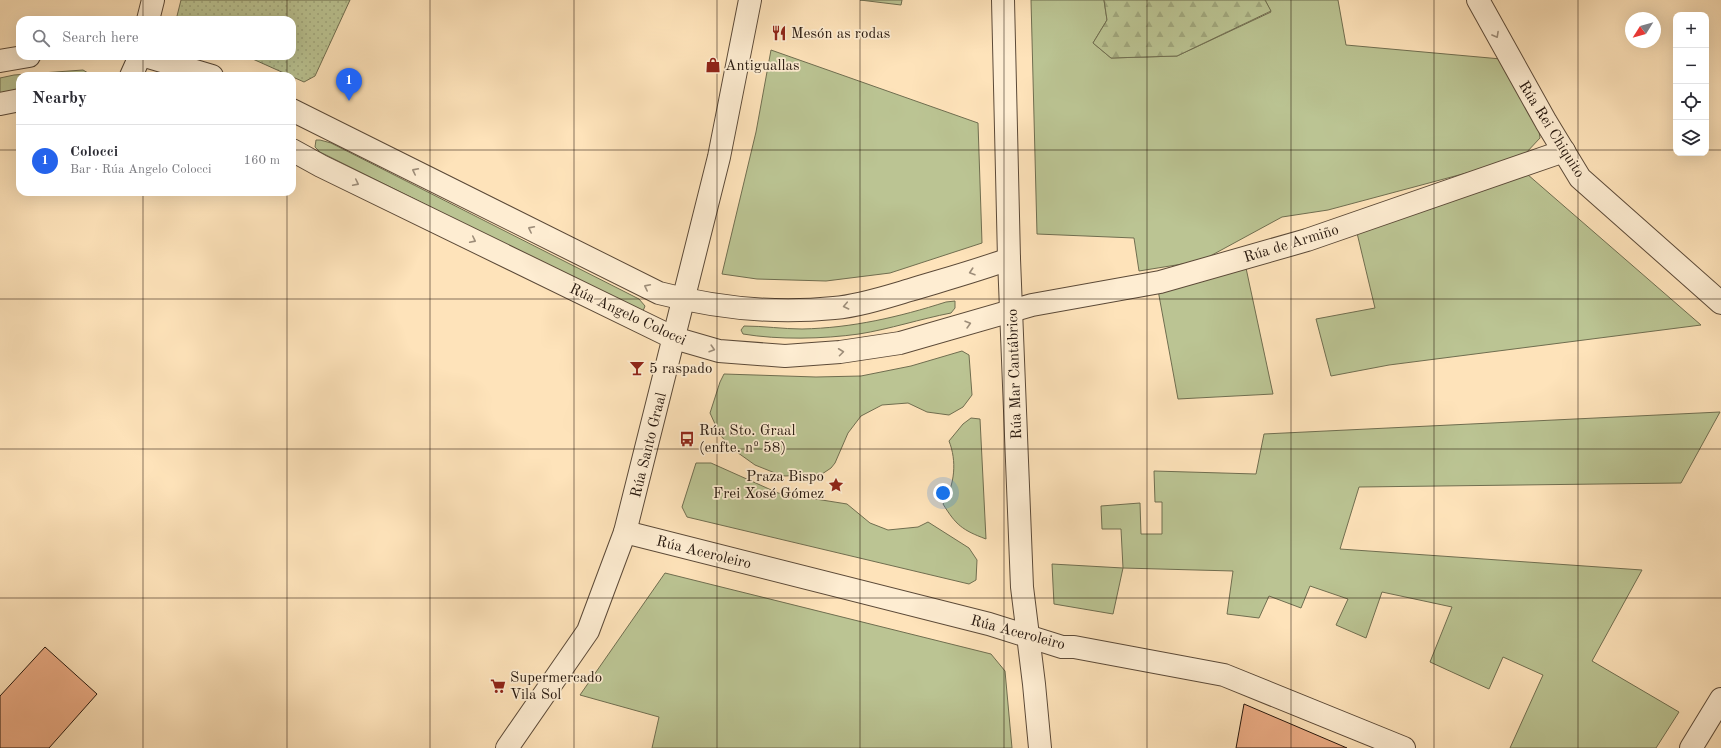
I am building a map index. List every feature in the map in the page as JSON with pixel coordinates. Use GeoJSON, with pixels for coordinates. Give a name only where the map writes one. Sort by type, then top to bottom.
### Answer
{"type":"FeatureCollection","features":[{"type":"Feature","properties":{"kind":"street"},"geometry":{"type":"LineString","coordinates":[[149,16],[153,0]]}},
{"type":"Feature","properties":{"kind":"street","name":"Rúa Santo Graal"},"geometry":{"type":"LineString","coordinates":[[507,748],[588,631],[625,532],[719,156],[750,0]]}},
{"type":"Feature","properties":{"kind":"street","name":"Rúa Mar Cantábrico"},"geometry":{"type":"LineString","coordinates":[[1003,0],[1009,259],[1022,587],[1029,637],[1040,748]]}},
{"type":"Feature","properties":{"kind":"street","name":"Rúa Rei Chiquito"},"geometry":{"type":"LineString","coordinates":[[1478,0],[1546,122],[1580,178],[1721,303]]}},
{"type":"Feature","properties":{"kind":"street"},"geometry":{"type":"LineString","coordinates":[[0,61],[16,58]]}},
{"type":"Feature","properties":{"kind":"street"},"geometry":{"type":"LineString","coordinates":[[133,72],[138,60]]}},
{"type":"Feature","properties":{"kind":"street"},"geometry":{"type":"LineString","coordinates":[[158,60],[198,72]]}},
{"type":"Feature","properties":{"kind":"street"},"geometry":{"type":"LineString","coordinates":[[0,104],[16,101]]}},
{"type":"Feature","properties":{"kind":"street"},"geometry":{"type":"LineString","coordinates":[[296,112],[659,293],[684,300],[727,307],[787,310],[835,308],[887,297],[972,272],[1009,259]]}},
{"type":"Feature","properties":{"kind":"street","name":"Rúa de Armiño"},"geometry":{"type":"LineString","coordinates":[[1012,310],[1160,282],[1307,240],[1564,151]]}},
{"type":"Feature","properties":{"kind":"street","name":"Rúa Angelo Colocci"},"geometry":{"type":"LineString","coordinates":[[296,152],[321,166],[674,338],[719,351],[784,356],[840,352],[900,343],[1012,310]]}},
{"type":"Feature","properties":{"kind":"street","name":"Rúa Aceroleiro"},"geometry":{"type":"LineString","coordinates":[[625,532],[989,624],[1062,647],[1074,647],[1224,675],[1404,748]]}},
{"type":"Feature","properties":{"kind":"street"},"geometry":{"type":"LineString","coordinates":[[1691,748],[1721,699]]}},
{"type":"Feature","properties":{"kind":"green space"},"geometry":{"type":"Polygon","coordinates":[[[181,0],[350,0],[315,76],[304,82],[296,78],[296,72],[282,72],[255,60],[296,60],[296,16],[177,16],[181,0]]]}},
{"type":"Feature","properties":{"kind":"green space"},"geometry":{"type":"Polygon","coordinates":[[[860,0],[902,0],[901,5],[860,0]]]}},
{"type":"Feature","properties":{"kind":"green space"},"geometry":{"type":"Polygon","coordinates":[[[1031,0],[1104,0],[1107,20],[1093,43],[1111,58],[1177,56],[1271,12],[1265,0],[1338,0],[1346,45],[1501,59],[1538,124],[1540,138],[1525,154],[1485,168],[1328,210],[1282,217],[1201,261],[1139,271],[1134,238],[1037,234],[1031,0]]]}},
{"type":"Feature","properties":{"kind":"green space"},"geometry":{"type":"Polygon","coordinates":[[[1104,0],[1265,0],[1271,11],[1177,56],[1111,58],[1093,43],[1107,20],[1104,0]]]}},
{"type":"Feature","properties":{"kind":"green space"},"geometry":{"type":"Polygon","coordinates":[[[771,50],[978,123],[982,243],[890,273],[826,281],[757,279],[722,274],[756,132],[771,50]]]}},
{"type":"Feature","properties":{"kind":"green space"},"geometry":{"type":"Polygon","coordinates":[[[83,70],[86,72],[55,72],[83,70]]]}},
{"type":"Feature","properties":{"kind":"green space"},"geometry":{"type":"Polygon","coordinates":[[[16,75],[16,90],[0,93],[0,78],[16,75]]]}},
{"type":"Feature","properties":{"kind":"green space"},"geometry":{"type":"Polygon","coordinates":[[[316,140],[331,143],[639,299],[645,306],[643,311],[631,307],[320,152],[315,147],[316,140]]]}},
{"type":"Feature","properties":{"kind":"green space"},"geometry":{"type":"Polygon","coordinates":[[[1527,174],[1701,325],[1389,365],[1331,376],[1316,319],[1375,308],[1357,233],[1527,174]]]}},
{"type":"Feature","properties":{"kind":"green space"},"geometry":{"type":"Polygon","coordinates":[[[1246,268],[1273,394],[1178,399],[1158,290],[1246,268]]]}},
{"type":"Feature","properties":{"kind":"green space"},"geometry":{"type":"Polygon","coordinates":[[[955,301],[955,308],[951,313],[859,334],[816,338],[786,338],[743,334],[741,330],[744,326],[802,329],[857,324],[893,317],[946,302],[955,301]]]}},
{"type":"Feature","properties":{"kind":"green space"},"geometry":{"type":"Polygon","coordinates":[[[962,351],[969,355],[972,395],[963,407],[949,415],[927,412],[908,403],[882,405],[861,416],[848,433],[835,463],[831,468],[822,474],[785,476],[755,465],[734,450],[720,435],[710,413],[724,374],[816,377],[861,376],[911,366],[962,351]]]}},
{"type":"Feature","properties":{"kind":"green space"},"geometry":{"type":"Polygon","coordinates":[[[1720,412],[1681,483],[1359,487],[1340,549],[1642,570],[1592,661],[1679,712],[1656,748],[1510,748],[1543,675],[1503,657],[1489,689],[1430,662],[1452,607],[1382,592],[1366,638],[1336,625],[1348,599],[1310,586],[1301,608],[1269,596],[1259,618],[1227,614],[1233,571],[1123,568],[1121,529],[1102,529],[1101,506],[1140,503],[1141,534],[1162,534],[1162,502],[1155,502],[1154,471],[1256,474],[1264,434],[1720,412]]]}},
{"type":"Feature","properties":{"kind":"green space"},"geometry":{"type":"Polygon","coordinates":[[[971,418],[980,419],[986,539],[965,530],[960,526],[943,504],[950,489],[954,473],[952,449],[949,441],[963,424],[971,418]]]}},
{"type":"Feature","properties":{"kind":"green space"},"geometry":{"type":"Polygon","coordinates":[[[696,463],[711,463],[778,493],[847,504],[870,523],[888,530],[918,527],[928,522],[969,548],[977,560],[976,580],[969,584],[687,517],[682,507],[696,463]]]}},
{"type":"Feature","properties":{"kind":"green space"},"geometry":{"type":"Polygon","coordinates":[[[1052,564],[1123,568],[1113,614],[1054,604],[1052,564]]]}},
{"type":"Feature","properties":{"kind":"green space"},"geometry":{"type":"Polygon","coordinates":[[[665,573],[991,654],[1005,671],[1012,748],[652,748],[659,717],[580,695],[665,573]]]}},
{"type":"Feature","properties":{"kind":"building"},"geometry":{"type":"Polygon","coordinates":[[[45,647],[97,694],[49,748],[0,748],[0,696],[45,647]]]}},
{"type":"Feature","properties":{"kind":"building"},"geometry":{"type":"Polygon","coordinates":[[[1244,704],[1347,748],[1236,748],[1244,704]]]}},
{"type":"Feature","properties":{"kind":"place","name":"Mesón as rodas"},"geometry":{"type":"Point","coordinates":[779,33]}},
{"type":"Feature","properties":{"kind":"place","name":"Antiguallas"},"geometry":{"type":"Point","coordinates":[713,65]}},
{"type":"Feature","properties":{"kind":"place","name":"Colocci"},"geometry":{"type":"Point","coordinates":[349,101]}},
{"type":"Feature","properties":{"kind":"place","name":"5 raspado"},"geometry":{"type":"Point","coordinates":[637,368]}},
{"type":"Feature","properties":{"kind":"place","name":"Rúa Sto. Graal (enfte. nº 58)"},"geometry":{"type":"Point","coordinates":[687,439]}},
{"type":"Feature","properties":{"kind":"place","name":"Praza Bispo Frei Xosé Gómez"},"geometry":{"type":"Point","coordinates":[836,485]}},
{"type":"Feature","properties":{"kind":"place","name":"Supermercado Vila Sol"},"geometry":{"type":"Point","coordinates":[498,686]}}]}
